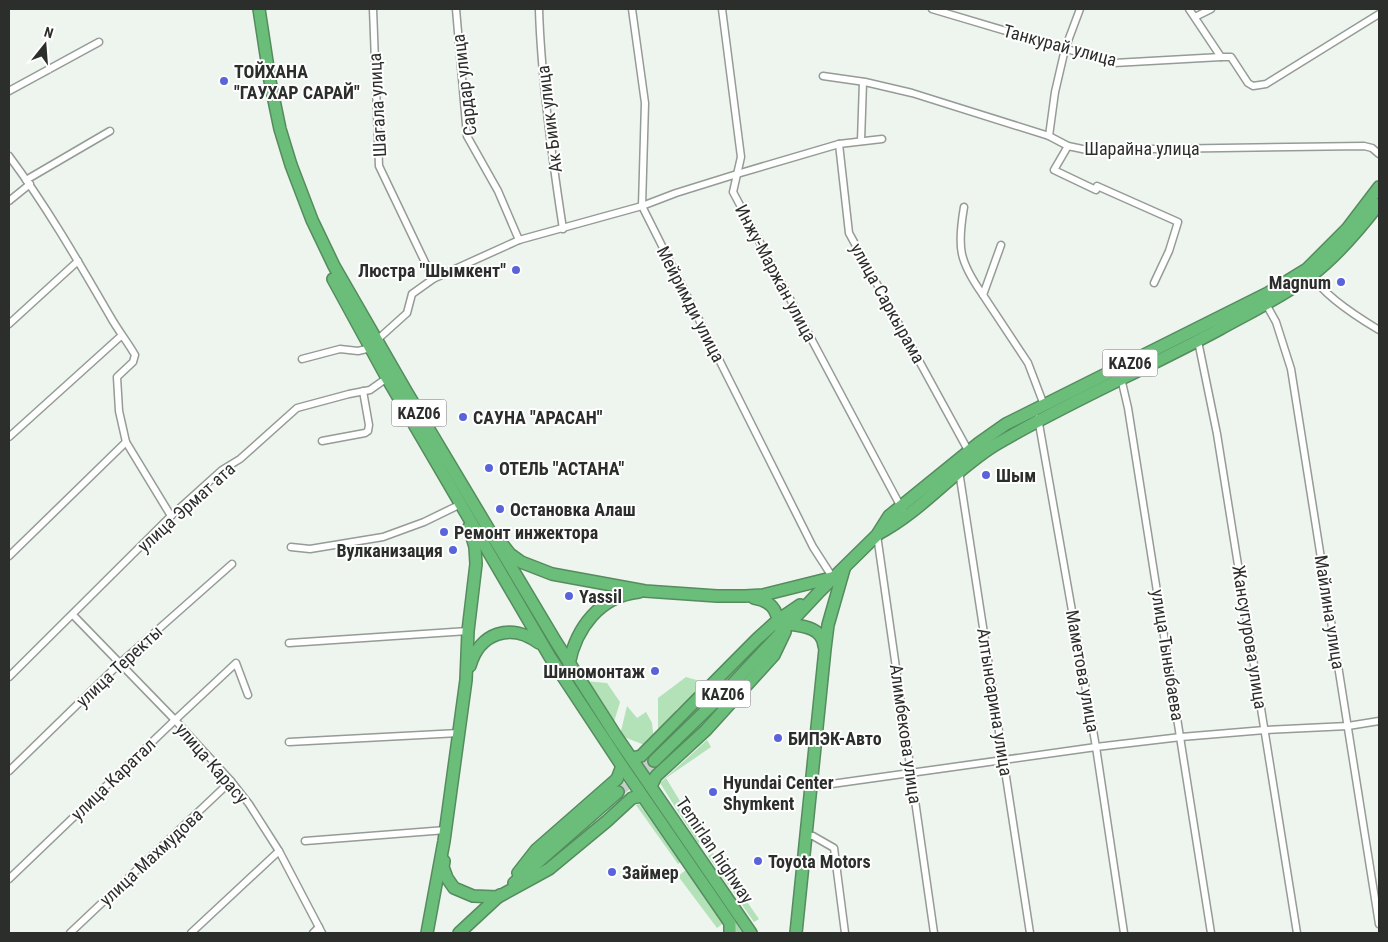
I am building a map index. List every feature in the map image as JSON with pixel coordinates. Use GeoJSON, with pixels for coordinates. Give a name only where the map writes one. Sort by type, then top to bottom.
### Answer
{"type":"FeatureCollection","features":[{"type":"Feature","properties":{"kind":"highway","name":"KАZ06"},"geometry":{"type":"LineString","coordinates":[[252,9],[263,85],[273,131],[284,167],[316,244],[374,344],[569,664],[653,781]]}},
{"type":"Feature","properties":{"kind":"highway","name":"KАZ06"},"geometry":{"type":"LineString","coordinates":[[259,9],[270,80],[290,165],[312,220],[374,344],[387,378],[543,646],[622,766],[637,797],[730,928]]}},
{"type":"Feature","properties":{"kind":"highway","name":"KАZ06"},"geometry":{"type":"LineString","coordinates":[[904,511],[1039,412],[1268,293],[1307,269],[1347,229],[1379,187]]}},
{"type":"Feature","properties":{"kind":"highway","name":"KАZ06"},"geometry":{"type":"LineString","coordinates":[[654,761],[725,692],[780,633],[784,622],[820,591],[877,535],[897,524],[904,511],[969,452],[1006,424],[1121,378],[1198,341],[1266,304],[1312,275],[1345,246],[1379,204]]}},
{"type":"Feature","properties":{"kind":"highway"},"geometry":{"type":"LineString","coordinates":[[427,933],[445,836],[466,680],[468,631],[476,564],[475,548],[463,508]]}},
{"type":"Feature","properties":{"kind":"highway","name":"KАZ06"},"geometry":{"type":"LineString","coordinates":[[480,516],[510,554],[521,562],[552,574],[645,591],[717,596],[763,595],[833,578]]}},
{"type":"Feature","properties":{"kind":"highway"},"geometry":{"type":"LineString","coordinates":[[796,933],[824,649],[828,625],[844,568]]}},
{"type":"Feature","properties":{"kind":"highway"},"geometry":{"type":"LineString","coordinates":[[569,664],[573,646],[589,618],[616,597],[645,591]]}},
{"type":"Feature","properties":{"kind":"highway"},"geometry":{"type":"LineString","coordinates":[[745,596],[770,603],[784,622],[816,630],[824,642],[824,649]]}},
{"type":"Feature","properties":{"kind":"highway"},"geometry":{"type":"LineString","coordinates":[[636,757],[757,639],[784,622]]}},
{"type":"Feature","properties":{"kind":"highway"},"geometry":{"type":"LineString","coordinates":[[653,781],[706,730],[774,655],[784,622]]}},
{"type":"Feature","properties":{"kind":"highway"},"geometry":{"type":"LineString","coordinates":[[466,680],[472,656],[482,643],[492,636],[504,632],[516,632],[530,636],[543,646]]}},
{"type":"Feature","properties":{"kind":"highway"},"geometry":{"type":"LineString","coordinates":[[498,897],[536,850],[618,779],[622,766]]}},
{"type":"Feature","properties":{"kind":"highway"},"geometry":{"type":"LineString","coordinates":[[445,836],[444,867],[447,878],[454,888],[472,896],[498,897],[549,869],[637,797],[618,779]]}},
{"type":"Feature","properties":{"kind":"highway","name":"Temirlan highway"},"geometry":{"type":"LineString","coordinates":[[653,781],[724,896],[751,933]]}},
{"type":"Feature","properties":{"kind":"highway"},"geometry":{"type":"LineString","coordinates":[[459,933],[618,792]]}},
{"type":"Feature","properties":{"kind":"highway"},"geometry":{"type":"LineString","coordinates":[[788,933],[798,911]]}},
{"type":"Feature","properties":{"kind":"highway"},"geometry":{"type":"LineString","coordinates":[[474,933],[473,925],[477,916]]}},
{"type":"Feature","properties":{"kind":"main road"},"geometry":{"type":"LineString","coordinates":[[730,928],[737,933]]}},
{"type":"Feature","properties":{"kind":"street","name":"Шагала улица"},"geometry":{"type":"LineString","coordinates":[[373,9],[379,166],[433,280]]}},
{"type":"Feature","properties":{"kind":"street","name":"Сардар улица"},"geometry":{"type":"LineString","coordinates":[[456,9],[467,136],[498,191],[518,240]]}},
{"type":"Feature","properties":{"kind":"street","name":"Ак Биик улица"},"geometry":{"type":"LineString","coordinates":[[539,9],[540,41],[563,229]]}},
{"type":"Feature","properties":{"kind":"street","name":"Мейримди улица"},"geometry":{"type":"LineString","coordinates":[[632,9],[645,103],[642,206],[813,547],[833,578]]}},
{"type":"Feature","properties":{"kind":"street","name":"Инжу-Маржан улица"},"geometry":{"type":"LineString","coordinates":[[722,9],[741,157],[736,174],[734,192],[904,511]]}},
{"type":"Feature","properties":{"kind":"street","name":"Танкурай улица"},"geometry":{"type":"LineString","coordinates":[[932,9],[1114,63],[1231,58],[1248,83],[1253,86],[1266,84],[1379,14]]}},
{"type":"Feature","properties":{"kind":"street"},"geometry":{"type":"LineString","coordinates":[[1049,136],[1055,92],[1065,49],[1080,9]]}},
{"type":"Feature","properties":{"kind":"street"},"geometry":{"type":"LineString","coordinates":[[1189,9],[1221,57]]}},
{"type":"Feature","properties":{"kind":"street"},"geometry":{"type":"LineString","coordinates":[[1195,18],[1211,9]]}},
{"type":"Feature","properties":{"kind":"street"},"geometry":{"type":"LineString","coordinates":[[9,91],[99,42]]}},
{"type":"Feature","properties":{"kind":"street","name":"Шарайна улица"},"geometry":{"type":"LineString","coordinates":[[822,76],[863,82],[912,93],[1049,136],[1068,146],[1087,150],[1364,146],[1372,148],[1379,154]]}},
{"type":"Feature","properties":{"kind":"street"},"geometry":{"type":"LineString","coordinates":[[861,141],[863,82]]}},
{"type":"Feature","properties":{"kind":"street"},"geometry":{"type":"LineString","coordinates":[[9,201],[28,182],[110,131]]}},
{"type":"Feature","properties":{"kind":"street"},"geometry":{"type":"LineString","coordinates":[[302,359],[340,349],[358,351],[374,344],[407,313],[412,294],[433,280],[518,240],[642,206],[736,174],[839,144],[882,138]]}},
{"type":"Feature","properties":{"kind":"street","name":"улица Саркырама"},"geometry":{"type":"LineString","coordinates":[[839,144],[849,233],[969,452]]}},
{"type":"Feature","properties":{"kind":"street"},"geometry":{"type":"LineString","coordinates":[[1068,146],[1054,170],[1096,190],[1097,186],[1178,222],[1169,251],[1154,283]]}},
{"type":"Feature","properties":{"kind":"street"},"geometry":{"type":"LineString","coordinates":[[9,156],[28,182],[78,261],[134,355],[133,362],[117,377],[119,411],[126,442],[172,516]]}},
{"type":"Feature","properties":{"kind":"street","name":"Маметова улица"},"geometry":{"type":"LineString","coordinates":[[964,207],[960,239],[961,255],[969,273],[1028,363],[1039,412],[1096,747],[1124,933]]}},
{"type":"Feature","properties":{"kind":"street"},"geometry":{"type":"LineString","coordinates":[[983,295],[1001,245]]}},
{"type":"Feature","properties":{"kind":"street"},"geometry":{"type":"LineString","coordinates":[[9,324],[78,261]]}},
{"type":"Feature","properties":{"kind":"street"},"geometry":{"type":"LineString","coordinates":[[1312,275],[1317,284],[1362,320],[1379,330]]}},
{"type":"Feature","properties":{"kind":"street","name":"Майлина улица"},"geometry":{"type":"LineString","coordinates":[[1266,304],[1276,322],[1291,368],[1379,924]]}},
{"type":"Feature","properties":{"kind":"street"},"geometry":{"type":"LineString","coordinates":[[9,437],[121,336]]}},
{"type":"Feature","properties":{"kind":"street","name":"Жансугурова улица"},"geometry":{"type":"LineString","coordinates":[[1198,341],[1217,434],[1297,933]]}},
{"type":"Feature","properties":{"kind":"street","name":"улица Эрмат ата"},"geometry":{"type":"LineString","coordinates":[[11,674],[172,516],[222,470],[240,459],[297,408],[370,390],[387,378]]}},
{"type":"Feature","properties":{"kind":"street","name":"улица Тыныбаева"},"geometry":{"type":"LineString","coordinates":[[1121,378],[1130,418],[1211,933]]}},
{"type":"Feature","properties":{"kind":"street"},"geometry":{"type":"LineString","coordinates":[[322,440],[365,433],[368,430],[369,425],[363,391]]}},
{"type":"Feature","properties":{"kind":"street"},"geometry":{"type":"LineString","coordinates":[[9,556],[126,442]]}},
{"type":"Feature","properties":{"kind":"street","name":"Алтынсарина улица"},"geometry":{"type":"LineString","coordinates":[[959,472],[1030,933]]}},
{"type":"Feature","properties":{"kind":"street"},"geometry":{"type":"LineString","coordinates":[[291,547],[310,549],[383,537],[463,508]]}},
{"type":"Feature","properties":{"kind":"street","name":"Алимбекова улица"},"geometry":{"type":"LineString","coordinates":[[877,535],[934,933]]}},
{"type":"Feature","properties":{"kind":"street","name":"улица Теректы"},"geometry":{"type":"LineString","coordinates":[[9,771],[119,664],[232,564]]}},
{"type":"Feature","properties":{"kind":"street","name":"улица Карасу"},"geometry":{"type":"LineString","coordinates":[[72,615],[175,720],[231,781],[249,804],[279,851],[321,930]]}},
{"type":"Feature","properties":{"kind":"street"},"geometry":{"type":"LineString","coordinates":[[290,643],[468,631]]}},
{"type":"Feature","properties":{"kind":"street","name":"улица Каратал"},"geometry":{"type":"LineString","coordinates":[[9,879],[236,663],[248,695]]}},
{"type":"Feature","properties":{"kind":"street"},"geometry":{"type":"LineString","coordinates":[[9,665],[11,674]]}},
{"type":"Feature","properties":{"kind":"street"},"geometry":{"type":"LineString","coordinates":[[810,787],[1181,737],[1348,726],[1379,722]]}},
{"type":"Feature","properties":{"kind":"street"},"geometry":{"type":"LineString","coordinates":[[289,742],[459,732]]}},
{"type":"Feature","properties":{"kind":"street","name":"улица Махмудова"},"geometry":{"type":"LineString","coordinates":[[70,933],[231,781]]}},
{"type":"Feature","properties":{"kind":"street"},"geometry":{"type":"LineString","coordinates":[[806,835],[813,836],[834,848],[846,933]]}},
{"type":"Feature","properties":{"kind":"street"},"geometry":{"type":"LineString","coordinates":[[305,841],[445,836]]}},
{"type":"Feature","properties":{"kind":"street"},"geometry":{"type":"LineString","coordinates":[[191,933],[279,851]]}},
{"type":"Feature","properties":{"kind":"street"},"geometry":{"type":"LineString","coordinates":[[313,933],[321,930]]}},
{"type":"Feature","properties":{"kind":"green space"},"geometry":{"type":"Polygon","coordinates":[[[686,677],[714,685],[694,695],[676,710],[675,719],[658,737],[658,698],[686,677]]]}},
{"type":"Feature","properties":{"kind":"green space"},"geometry":{"type":"Polygon","coordinates":[[[584,681],[607,683],[620,702],[614,722],[584,681]]]}},
{"type":"Feature","properties":{"kind":"green space"},"geometry":{"type":"Polygon","coordinates":[[[627,706],[637,718],[646,712],[652,723],[654,742],[647,746],[624,737],[621,731],[627,706]]]}},
{"type":"Feature","properties":{"kind":"green space"},"geometry":{"type":"Polygon","coordinates":[[[707,740],[711,747],[666,778],[703,839],[698,843],[660,783],[707,740]]]}},
{"type":"Feature","properties":{"kind":"green space"},"geometry":{"type":"Polygon","coordinates":[[[639,804],[681,862],[678,864],[636,805],[639,804]]]}},
{"type":"Feature","properties":{"kind":"green space"},"geometry":{"type":"Polygon","coordinates":[[[713,853],[759,919],[754,922],[708,856],[713,853]]]}},
{"type":"Feature","properties":{"kind":"green space"},"geometry":{"type":"Polygon","coordinates":[[[686,870],[725,922],[717,928],[678,876],[686,870]]]}},
{"type":"Feature","properties":{"kind":"tunnel"},"geometry":{"type":"LineString","coordinates":[[618,792],[654,761]]}},
{"type":"Feature","properties":{"kind":"place","name":"ТОЙХАНА \"ГАУХАР САРАЙ\""},"geometry":{"type":"Point","coordinates":[224,81]}},
{"type":"Feature","properties":{"kind":"place","name":"Люстра \"Шымкент\""},"geometry":{"type":"Point","coordinates":[516,270]}},
{"type":"Feature","properties":{"kind":"place","name":"Magnum"},"geometry":{"type":"Point","coordinates":[1341,282]}},
{"type":"Feature","properties":{"kind":"place","name":"САУНА \"АРАСАН\""},"geometry":{"type":"Point","coordinates":[463,417]}},
{"type":"Feature","properties":{"kind":"place","name":"ОТЕЛЬ \"АСТАНА\""},"geometry":{"type":"Point","coordinates":[489,468]}},
{"type":"Feature","properties":{"kind":"place","name":"Шым"},"geometry":{"type":"Point","coordinates":[986,475]}},
{"type":"Feature","properties":{"kind":"place","name":"Остановка Алаш"},"geometry":{"type":"Point","coordinates":[500,509]}},
{"type":"Feature","properties":{"kind":"place","name":"Ремонт инжектора"},"geometry":{"type":"Point","coordinates":[444,532]}},
{"type":"Feature","properties":{"kind":"place","name":"Вулканизация"},"geometry":{"type":"Point","coordinates":[453,550]}},
{"type":"Feature","properties":{"kind":"place","name":"Yassil"},"geometry":{"type":"Point","coordinates":[569,596]}},
{"type":"Feature","properties":{"kind":"place","name":"Шиномонтаж"},"geometry":{"type":"Point","coordinates":[655,671]}},
{"type":"Feature","properties":{"kind":"place","name":"БИПЭК-Авто"},"geometry":{"type":"Point","coordinates":[778,738]}},
{"type":"Feature","properties":{"kind":"place","name":"Hyundai Center Shymkent"},"geometry":{"type":"Point","coordinates":[713,792]}},
{"type":"Feature","properties":{"kind":"place","name":"Toyota Motors"},"geometry":{"type":"Point","coordinates":[758,861]}},
{"type":"Feature","properties":{"kind":"place","name":"Займер"},"geometry":{"type":"Point","coordinates":[612,872]}}]}
